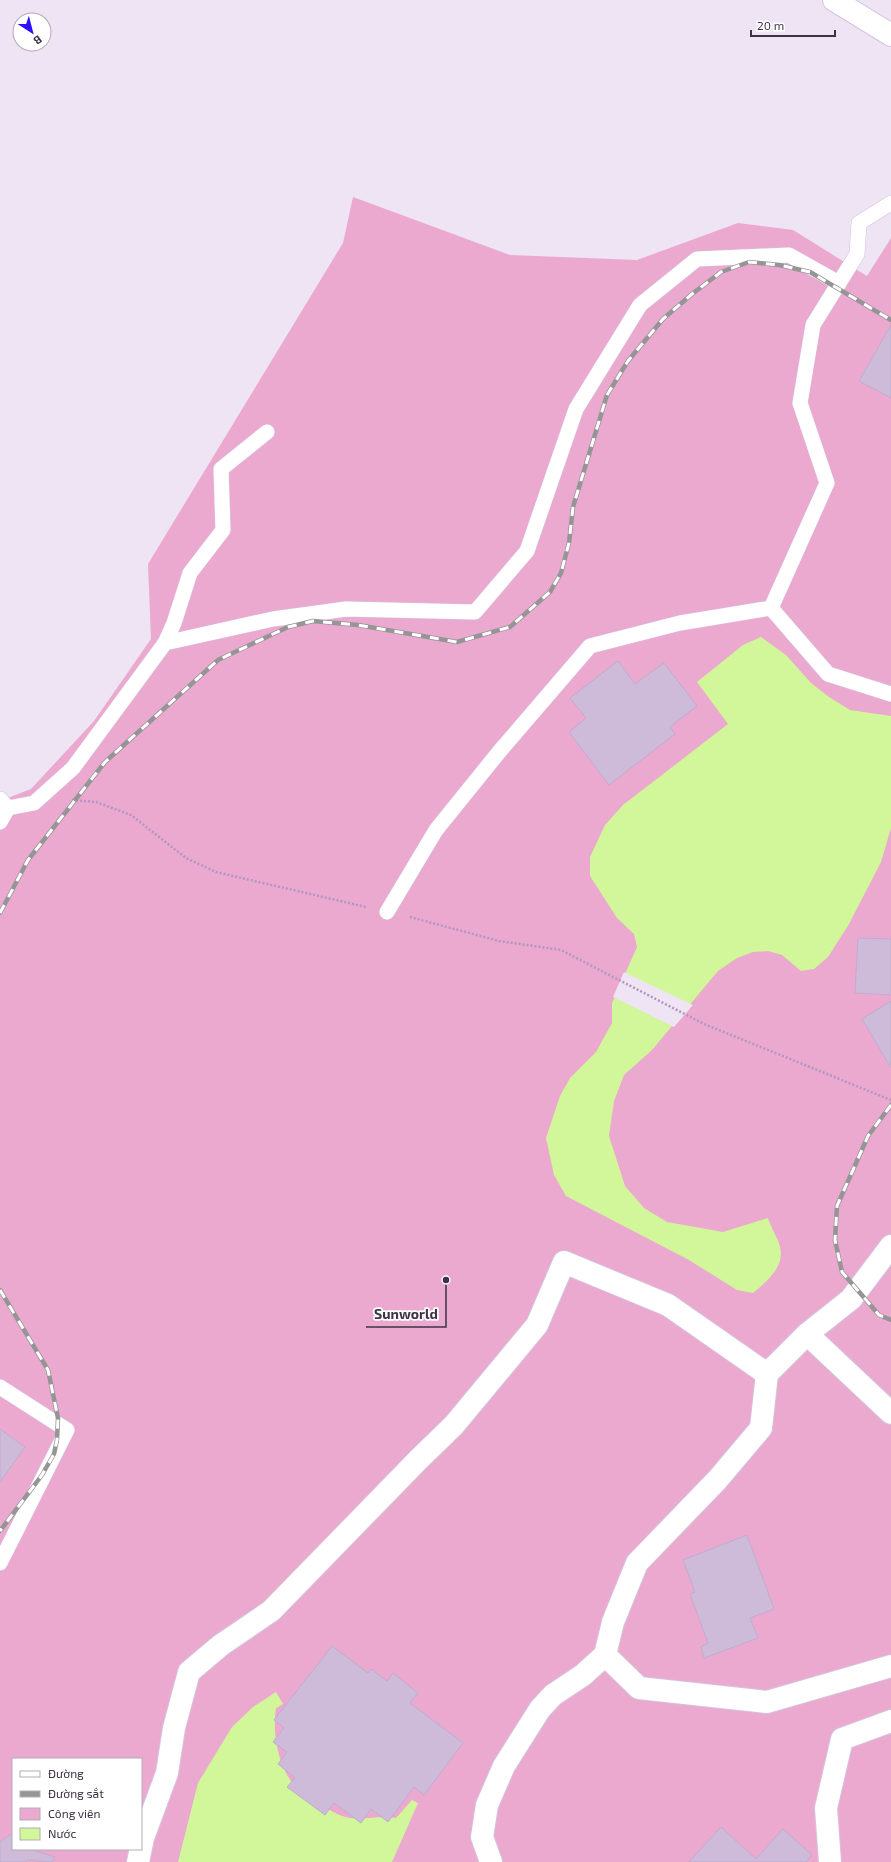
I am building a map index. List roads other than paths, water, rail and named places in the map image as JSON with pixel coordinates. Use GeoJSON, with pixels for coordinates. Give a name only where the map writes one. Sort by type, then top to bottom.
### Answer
{"type":"FeatureCollection","features":[{"type":"Feature","properties":{"kind":"street"},"geometry":{"type":"LineString","coordinates":[[834,0],[891,35]]}},
{"type":"Feature","properties":{"kind":"street"},"geometry":{"type":"LineString","coordinates":[[491,1862],[482,1837],[488,1805],[504,1766],[540,1709],[553,1695],[583,1675],[605,1655],[613,1622],[637,1563],[718,1479],[761,1428],[767,1374],[807,1334],[851,1299],[891,1246]]}},
{"type":"Feature","properties":{"kind":"street"},"geometry":{"type":"LineString","coordinates":[[142,1843],[167,1773],[174,1728],[189,1672],[221,1645],[271,1611],[454,1425],[537,1325],[564,1262],[668,1304],[767,1374]]}},
{"type":"Feature","properties":{"kind":"street"},"geometry":{"type":"LineString","coordinates":[[807,1334],[891,1414]]}},
{"type":"Feature","properties":{"kind":"street"},"geometry":{"type":"LineString","coordinates":[[605,1655],[639,1688],[767,1702],[891,1666]]}},
{"type":"Feature","properties":{"kind":"street"},"geometry":{"type":"LineString","coordinates":[[830,1862],[826,1808],[842,1739],[891,1721]]}},
{"type":"Feature","properties":{"kind":"street"},"geometry":{"type":"LineString","coordinates":[[138,1862],[140,1850]]}},
{"type":"Feature","properties":{"kind":"lane"},"geometry":{"type":"LineString","coordinates":[[771,608],[826,483],[800,403],[813,325],[857,254],[859,223],[891,203]]}},
{"type":"Feature","properties":{"kind":"lane"},"geometry":{"type":"LineString","coordinates":[[165,643],[274,619],[346,609],[475,612],[527,551],[576,409],[640,305],[697,259],[789,256],[839,284]]}},
{"type":"Feature","properties":{"kind":"lane"},"geometry":{"type":"LineString","coordinates":[[0,822],[4,803],[34,803],[73,768],[165,643],[174,623],[190,573],[223,530],[221,469],[267,432]]}},
{"type":"Feature","properties":{"kind":"lane"},"geometry":{"type":"LineString","coordinates":[[771,608],[828,674],[891,694]]}},
{"type":"Feature","properties":{"kind":"lane"},"geometry":{"type":"LineString","coordinates":[[387,912],[436,830],[499,752],[590,646],[680,623],[771,608]]}},
{"type":"Feature","properties":{"kind":"lane"},"geometry":{"type":"LineString","coordinates":[[0,1386],[67,1430],[0,1563]]}},
{"type":"Feature","properties":{"kind":"water"},"geometry":{"type":"Polygon","coordinates":[[[761,637],[786,655],[811,683],[829,697],[850,710],[891,716],[891,828],[881,862],[849,924],[828,957],[814,969],[801,971],[782,955],[768,951],[753,952],[737,958],[718,971],[652,1050],[624,1075],[614,1101],[609,1136],[625,1186],[644,1208],[667,1222],[723,1232],[768,1218],[780,1247],[780,1261],[774,1273],[753,1293],[737,1290],[689,1260],[566,1196],[554,1175],[546,1138],[560,1096],[570,1078],[596,1052],[612,1023],[612,1003],[637,947],[634,934],[617,918],[590,876],[590,857],[605,825],[623,805],[728,724],[697,682],[743,645],[761,637]]]}},
{"type":"Feature","properties":{"kind":"water"},"geometry":{"type":"Polygon","coordinates":[[[276,1692],[283,1704],[276,1708],[275,1718],[276,1740],[281,1763],[292,1782],[306,1796],[342,1816],[350,1818],[396,1818],[412,1800],[418,1803],[392,1862],[178,1862],[198,1783],[232,1727],[253,1707],[276,1692]]]}},
{"type":"Feature","properties":{"kind":"railway"},"geometry":{"type":"LineString","coordinates":[[0,913],[28,860],[105,762],[218,660],[288,627],[313,621],[358,625],[457,642],[510,627],[550,592],[561,573],[569,543],[573,507],[607,395],[628,361],[663,319],[721,272],[749,262],[779,265],[810,272],[891,320]]}},
{"type":"Feature","properties":{"kind":"railway"},"geometry":{"type":"LineString","coordinates":[[891,1105],[868,1136],[837,1206],[835,1240],[842,1272],[879,1315],[891,1320]]}},
{"type":"Feature","properties":{"kind":"railway"},"geometry":{"type":"LineString","coordinates":[[0,1290],[48,1370],[58,1418],[57,1440],[54,1454],[42,1475],[0,1531]]}},
{"type":"Feature","properties":{"kind":"place","name":"Sunworld"},"geometry":{"type":"Point","coordinates":[446,1280]}}]}
